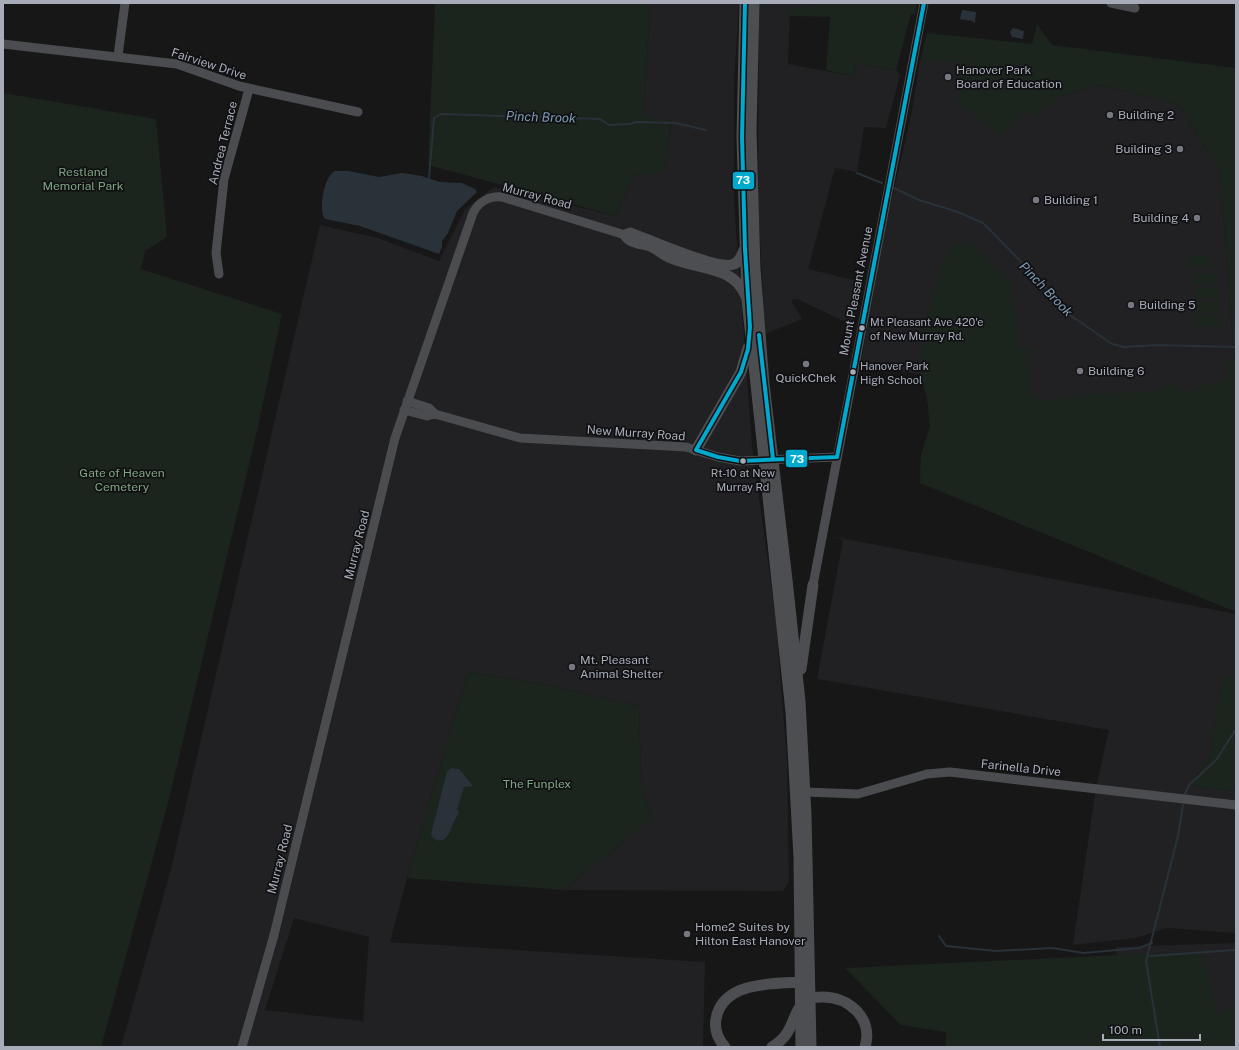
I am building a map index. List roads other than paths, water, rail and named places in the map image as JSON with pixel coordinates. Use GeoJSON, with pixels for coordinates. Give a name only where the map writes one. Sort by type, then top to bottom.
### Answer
{"type":"FeatureCollection","features":[{"type":"Feature","properties":{"kind":"main road"},"geometry":{"type":"LineString","coordinates":[[745,3],[742,137],[747,300],[768,459],[787,580],[798,690],[805,792],[805,983],[801,1004],[801,1047]]}},
{"type":"Feature","properties":{"kind":"main road"},"geometry":{"type":"LineString","coordinates":[[754,3],[751,131],[754,262],[776,561],[791,712],[805,983],[811,997],[811,1047]]}},
{"type":"Feature","properties":{"kind":"main road"},"geometry":{"type":"LineString","coordinates":[[745,249],[738,262],[734,265],[724,266],[675,251],[630,232],[625,235],[628,240],[651,247],[672,258],[730,276],[740,284],[747,300]]}},
{"type":"Feature","properties":{"kind":"main road"},"geometry":{"type":"LineString","coordinates":[[696,450],[743,368],[747,357],[750,327]]}},
{"type":"Feature","properties":{"kind":"main road"},"geometry":{"type":"LineString","coordinates":[[798,690],[813,584]]}},
{"type":"Feature","properties":{"kind":"main road"},"geometry":{"type":"LineString","coordinates":[[725,1047],[717,1036],[715,1024],[719,1010],[731,996],[743,989],[761,984],[805,983]]}},
{"type":"Feature","properties":{"kind":"main road"},"geometry":{"type":"LineString","coordinates":[[772,1047],[785,1037],[790,1030],[801,1004],[811,997],[832,997],[847,1002],[858,1013],[865,1026],[865,1047]]}},
{"type":"Feature","properties":{"kind":"street"},"geometry":{"type":"LineString","coordinates":[[118,56],[125,3]]}},
{"type":"Feature","properties":{"kind":"street","name":"Mount Pleasant Avenue"},"geometry":{"type":"LineString","coordinates":[[813,584],[924,3]]}},
{"type":"Feature","properties":{"kind":"street"},"geometry":{"type":"LineString","coordinates":[[1112,3],[1135,8]]}},
{"type":"Feature","properties":{"kind":"street","name":"Fairview Drive"},"geometry":{"type":"LineString","coordinates":[[3,44],[178,64],[226,83],[358,112]]}},
{"type":"Feature","properties":{"kind":"street","name":"Andrea Terrace"},"geometry":{"type":"LineString","coordinates":[[219,274],[216,254],[224,180],[249,89]]}},
{"type":"Feature","properties":{"kind":"street","name":"Murray Road"},"geometry":{"type":"LineString","coordinates":[[242,1047],[274,934],[395,438],[473,213],[481,202],[489,198],[502,197],[625,235]]}},
{"type":"Feature","properties":{"kind":"street","name":"New Murray Road"},"geometry":{"type":"LineString","coordinates":[[406,406],[427,416],[435,414],[520,438],[679,446],[730,460],[837,457]]}},
{"type":"Feature","properties":{"kind":"street","name":"Farinella Drive"},"geometry":{"type":"LineString","coordinates":[[805,792],[858,794],[928,774],[950,772],[1236,805]]}},
{"type":"Feature","properties":{"kind":"waterway","name":"Pinch Brook"},"geometry":{"type":"LineString","coordinates":[[429,178],[434,118],[441,114],[600,119],[609,125],[630,124],[636,122],[675,123],[706,130]]}},
{"type":"Feature","properties":{"kind":"waterway","name":"Pinch Brook"},"geometry":{"type":"LineString","coordinates":[[857,173],[882,183]]}},
{"type":"Feature","properties":{"kind":"waterway","name":"Pinch Brook"},"geometry":{"type":"LineString","coordinates":[[894,188],[919,200],[958,212],[983,223],[1040,281],[1067,313],[1112,344],[1124,347],[1155,345],[1236,347]]}},
{"type":"Feature","properties":{"kind":"waterway"},"geometry":{"type":"LineString","coordinates":[[1185,794],[1189,785],[1216,760],[1236,729]]}},
{"type":"Feature","properties":{"kind":"waterway"},"geometry":{"type":"LineString","coordinates":[[1160,1047],[1146,961],[1178,836],[1183,805]]}},
{"type":"Feature","properties":{"kind":"waterway"},"geometry":{"type":"LineString","coordinates":[[939,936],[946,946],[996,951],[1052,948],[1084,953],[1139,948],[1152,943]]}},
{"type":"Feature","properties":{"kind":"waterway"},"geometry":{"type":"LineString","coordinates":[[1148,956],[1236,950]]}},
{"type":"Feature","properties":{"kind":"place","name":"Hanover Park Board of Education"},"geometry":{"type":"Point","coordinates":[948,77]}},
{"type":"Feature","properties":{"kind":"place","name":"Building 2"},"geometry":{"type":"Point","coordinates":[1110,115]}},
{"type":"Feature","properties":{"kind":"place","name":"Building 3"},"geometry":{"type":"Point","coordinates":[1180,149]}},
{"type":"Feature","properties":{"kind":"place","name":"Building 1"},"geometry":{"type":"Point","coordinates":[1036,200]}},
{"type":"Feature","properties":{"kind":"place","name":"Building 4"},"geometry":{"type":"Point","coordinates":[1197,218]}},
{"type":"Feature","properties":{"kind":"place","name":"Building 5"},"geometry":{"type":"Point","coordinates":[1131,305]}},
{"type":"Feature","properties":{"kind":"place","name":"Mt Pleasant Ave 420'e of New Murray Rd."},"geometry":{"type":"Point","coordinates":[862,328]}},
{"type":"Feature","properties":{"kind":"place","name":"QuickChek"},"geometry":{"type":"Point","coordinates":[806,364]}},
{"type":"Feature","properties":{"kind":"place","name":"Building 6"},"geometry":{"type":"Point","coordinates":[1080,371]}},
{"type":"Feature","properties":{"kind":"place","name":"Hanover Park High School"},"geometry":{"type":"Point","coordinates":[853,372]}},
{"type":"Feature","properties":{"kind":"place","name":"Rt-10 at New Murray Rd"},"geometry":{"type":"Point","coordinates":[743,461]}},
{"type":"Feature","properties":{"kind":"place","name":"Mt. Pleasant Animal Shelter"},"geometry":{"type":"Point","coordinates":[572,667]}},
{"type":"Feature","properties":{"kind":"place","name":"Home2 Suites by Hilton East Hanover"},"geometry":{"type":"Point","coordinates":[687,934]}},
{"type":"Feature","properties":{"kind":"park label","name":"Restland Memorial Park"},"geometry":{"type":"Point","coordinates":[83,179]}},
{"type":"Feature","properties":{"kind":"park label","name":"Gate of Heaven Cemetery"},"geometry":{"type":"Point","coordinates":[122,480]}},
{"type":"Feature","properties":{"kind":"park label","name":"The Funplex"},"geometry":{"type":"Point","coordinates":[537,784]}}]}
